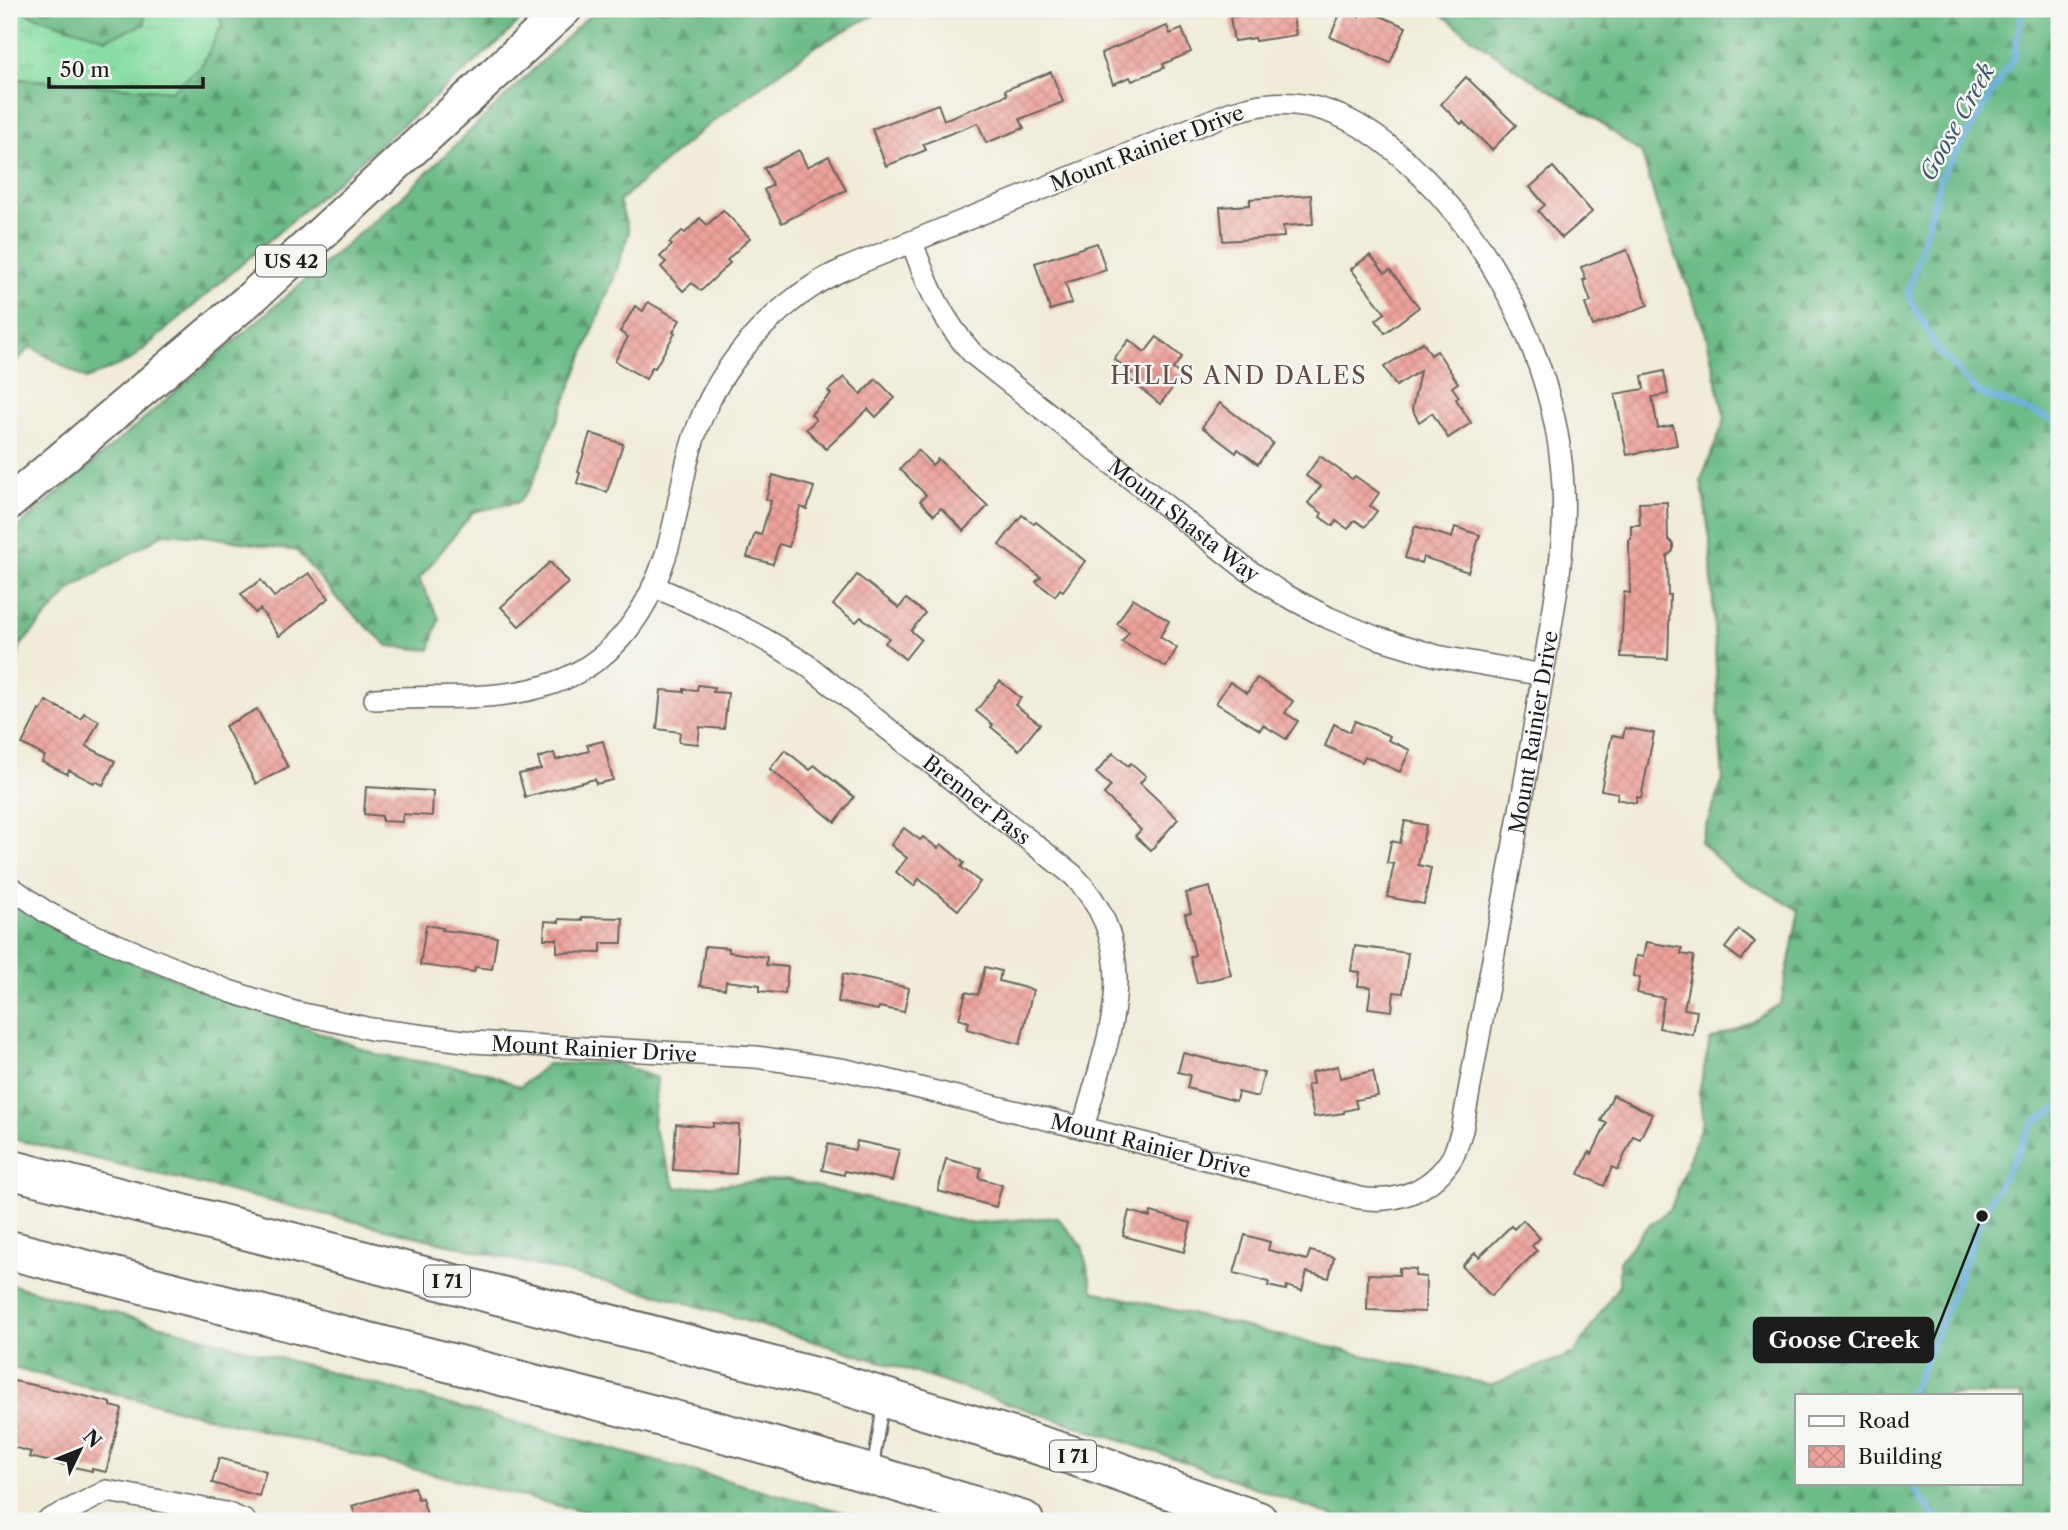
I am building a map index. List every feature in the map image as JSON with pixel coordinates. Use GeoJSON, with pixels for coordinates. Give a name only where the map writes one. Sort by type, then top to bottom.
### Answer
{"type":"FeatureCollection","features":[{"type":"Feature","properties":{"kind":"highway","name":"I 71"},"geometry":{"type":"LineString","coordinates":[[9,1169],[830,1381],[1074,1456],[1258,1521]]}},
{"type":"Feature","properties":{"kind":"highway"},"geometry":{"type":"LineString","coordinates":[[9,1250],[713,1430],[871,1474],[1024,1521]]}},
{"type":"Feature","properties":{"kind":"main road","name":"US 42"},"geometry":{"type":"LineString","coordinates":[[9,503],[252,297],[565,9]]}},
{"type":"Feature","properties":{"kind":"street","name":"Mount Rainier Drive"},"geometry":{"type":"LineString","coordinates":[[9,886],[46,912],[79,929],[229,990],[294,1012],[371,1029],[472,1042],[756,1057],[846,1070],[1374,1200],[1398,1198],[1422,1189],[1439,1175],[1454,1154],[1462,1130],[1559,581],[1563,484],[1558,440],[1529,340],[1507,292],[1470,232],[1436,190],[1396,151],[1341,115],[1305,104],[1261,105],[1242,110],[849,267],[816,283],[783,307],[745,346],[718,383],[700,420],[688,458],[665,557],[653,586],[639,617],[600,659],[556,682],[522,692],[375,699]]}},
{"type":"Feature","properties":{"kind":"street","name":"Mount Shasta Way"},"geometry":{"type":"LineString","coordinates":[[912,242],[939,308],[972,355],[1241,566],[1283,594],[1329,618],[1375,637],[1437,656],[1543,674]]}},
{"type":"Feature","properties":{"kind":"street","name":"Brenner Pass"},"geometry":{"type":"LineString","coordinates":[[653,586],[733,621],[807,665],[1084,886],[1102,913],[1108,929],[1117,979],[1113,1016],[1083,1128]]}},
{"type":"Feature","properties":{"kind":"street"},"geometry":{"type":"LineString","coordinates":[[47,1521],[107,1491],[226,1513],[245,1521]]}},
{"type":"Feature","properties":{"kind":"lane"},"geometry":{"type":"LineString","coordinates":[[871,1474],[884,1398]]}},
{"type":"Feature","properties":{"kind":"green space"},"geometry":{"type":"Polygon","coordinates":[[[9,9],[145,24],[143,9],[219,9],[222,25],[201,67],[171,91],[9,78],[9,9]]]}},
{"type":"Feature","properties":{"kind":"green space"},"geometry":{"type":"Polygon","coordinates":[[[13,9],[143,9],[145,24],[106,39],[13,9]]]}},
{"type":"Feature","properties":{"kind":"green space"},"geometry":{"type":"Polygon","coordinates":[[[219,9],[531,9],[504,37],[131,360],[86,379],[31,347],[9,368],[9,78],[171,91],[201,67],[222,25],[219,9]]]}},
{"type":"Feature","properties":{"kind":"green space"},"geometry":{"type":"Polygon","coordinates":[[[596,9],[885,9],[814,47],[703,129],[619,201],[629,232],[615,275],[532,484],[519,502],[473,512],[419,579],[439,618],[430,650],[388,646],[339,601],[297,551],[205,536],[165,533],[72,588],[20,646],[9,717],[9,535],[406,193],[596,9]]]}},
{"type":"Feature","properties":{"kind":"green space"},"geometry":{"type":"Polygon","coordinates":[[[1435,9],[2059,9],[2059,1521],[1346,1521],[1185,1462],[904,1369],[667,1297],[9,1138],[9,898],[132,962],[379,1055],[486,1072],[520,1087],[547,1064],[614,1063],[657,1078],[653,1126],[676,1188],[786,1179],[970,1223],[1057,1217],[1082,1246],[1093,1291],[1490,1385],[1574,1353],[1619,1285],[1619,1261],[1645,1229],[1671,1208],[1703,1120],[1699,1092],[1710,1040],[1752,1022],[1781,1003],[1799,910],[1732,873],[1700,842],[1723,780],[1710,539],[1701,480],[1725,419],[1706,334],[1657,206],[1642,154],[1593,117],[1519,71],[1435,9]]]}},
{"type":"Feature","properties":{"kind":"green space"},"geometry":{"type":"Polygon","coordinates":[[[9,1284],[875,1521],[619,1521],[9,1367],[9,1284]]]}},
{"type":"Feature","properties":{"kind":"building"},"geometry":{"type":"Polygon","coordinates":[[[1252,9],[1292,9],[1296,35],[1234,41],[1230,17],[1252,15],[1252,9]]]}},
{"type":"Feature","properties":{"kind":"building"},"geometry":{"type":"Polygon","coordinates":[[[1342,9],[1359,17],[1364,9],[1406,27],[1390,63],[1330,37],[1342,9]]]}},
{"type":"Feature","properties":{"kind":"building"},"geometry":{"type":"Polygon","coordinates":[[[1167,26],[1170,34],[1182,29],[1191,52],[1163,64],[1164,68],[1132,81],[1130,77],[1113,84],[1101,53],[1167,26]]]}},
{"type":"Feature","properties":{"kind":"building"},"geometry":{"type":"Polygon","coordinates":[[[1051,72],[1063,102],[1020,119],[1024,128],[986,143],[978,123],[923,144],[926,150],[886,166],[872,129],[938,104],[944,120],[1007,95],[1005,90],[1051,72]]]}},
{"type":"Feature","properties":{"kind":"building"},"geometry":{"type":"Polygon","coordinates":[[[1466,77],[1516,125],[1492,150],[1441,104],[1466,77]]]}},
{"type":"Feature","properties":{"kind":"building"},"geometry":{"type":"Polygon","coordinates":[[[799,150],[807,167],[829,156],[846,190],[782,223],[764,190],[773,185],[764,168],[799,150]]]}},
{"type":"Feature","properties":{"kind":"building"},"geometry":{"type":"Polygon","coordinates":[[[1553,167],[1592,212],[1562,238],[1538,211],[1545,205],[1530,187],[1553,167]]]}},
{"type":"Feature","properties":{"kind":"building"},"geometry":{"type":"Polygon","coordinates":[[[1311,195],[1313,224],[1283,226],[1284,237],[1223,241],[1220,207],[1250,205],[1250,199],[1311,195]]]}},
{"type":"Feature","properties":{"kind":"building"},"geometry":{"type":"Polygon","coordinates":[[[723,210],[750,238],[727,260],[730,263],[701,291],[692,283],[683,291],[661,267],[666,262],[660,257],[672,245],[669,243],[682,231],[685,233],[700,218],[707,225],[723,210]]]}},
{"type":"Feature","properties":{"kind":"building"},"geometry":{"type":"Polygon","coordinates":[[[1097,243],[1106,270],[1065,283],[1072,303],[1050,310],[1035,263],[1097,243]]]}},
{"type":"Feature","properties":{"kind":"building"},"geometry":{"type":"Polygon","coordinates":[[[1627,250],[1648,305],[1593,326],[1585,304],[1591,302],[1581,267],[1627,250]]]}},
{"type":"Feature","properties":{"kind":"building"},"geometry":{"type":"Polygon","coordinates":[[[1370,255],[1385,273],[1390,270],[1419,307],[1385,333],[1376,320],[1385,313],[1351,269],[1370,255]]]}},
{"type":"Feature","properties":{"kind":"building"},"geometry":{"type":"Polygon","coordinates":[[[648,302],[680,320],[655,368],[652,367],[646,379],[615,361],[628,337],[620,332],[635,306],[643,311],[648,302]]]}},
{"type":"Feature","properties":{"kind":"building"},"geometry":{"type":"Polygon","coordinates":[[[1157,337],[1182,357],[1173,369],[1182,376],[1160,404],[1128,378],[1132,373],[1114,359],[1129,340],[1145,352],[1157,337]]]}},
{"type":"Feature","properties":{"kind":"building"},"geometry":{"type":"Polygon","coordinates":[[[1423,342],[1431,355],[1437,351],[1458,383],[1452,387],[1471,423],[1448,438],[1432,413],[1419,422],[1412,409],[1420,371],[1396,386],[1384,367],[1423,342]]]}},
{"type":"Feature","properties":{"kind":"building"},"geometry":{"type":"Polygon","coordinates":[[[1664,371],[1668,394],[1652,397],[1658,428],[1673,425],[1677,445],[1627,455],[1615,394],[1644,389],[1642,376],[1664,371]]]}},
{"type":"Feature","properties":{"kind":"building"},"geometry":{"type":"Polygon","coordinates":[[[844,377],[861,394],[876,379],[895,398],[876,417],[868,409],[826,449],[806,429],[816,420],[811,414],[831,394],[828,391],[844,377]]]}},
{"type":"Feature","properties":{"kind":"building"},"geometry":{"type":"Polygon","coordinates":[[[1220,403],[1273,443],[1258,464],[1238,449],[1236,453],[1202,427],[1220,403]]]}},
{"type":"Feature","properties":{"kind":"building"},"geometry":{"type":"Polygon","coordinates":[[[590,433],[623,444],[607,492],[577,483],[590,433]]]}},
{"type":"Feature","properties":{"kind":"building"},"geometry":{"type":"Polygon","coordinates":[[[918,450],[932,465],[938,459],[988,506],[964,531],[941,508],[934,515],[920,501],[926,495],[900,469],[918,450]]]}},
{"type":"Feature","properties":{"kind":"building"},"geometry":{"type":"Polygon","coordinates":[[[1320,456],[1352,479],[1355,476],[1379,493],[1370,506],[1377,511],[1365,527],[1355,520],[1348,529],[1336,521],[1333,526],[1320,517],[1322,513],[1308,503],[1321,486],[1306,476],[1320,456]]]}},
{"type":"Feature","properties":{"kind":"building"},"geometry":{"type":"Polygon","coordinates":[[[773,475],[814,487],[807,509],[800,507],[789,547],[779,544],[773,564],[747,557],[755,533],[761,535],[771,501],[766,499],[773,475]]]}},
{"type":"Feature","properties":{"kind":"building"},"geometry":{"type":"Polygon","coordinates":[[[1667,502],[1668,539],[1673,544],[1673,551],[1667,556],[1670,595],[1668,659],[1621,657],[1624,592],[1630,593],[1631,525],[1640,525],[1639,503],[1667,502]]]}},
{"type":"Feature","properties":{"kind":"building"},"geometry":{"type":"Polygon","coordinates":[[[1022,515],[1034,524],[1036,522],[1085,561],[1063,591],[1060,589],[1055,596],[1036,582],[1041,577],[999,545],[1022,515]]]}},
{"type":"Feature","properties":{"kind":"building"},"geometry":{"type":"Polygon","coordinates":[[[1415,526],[1452,538],[1455,527],[1480,535],[1468,572],[1423,557],[1421,563],[1405,558],[1415,526]]]}},
{"type":"Feature","properties":{"kind":"building"},"geometry":{"type":"Polygon","coordinates":[[[550,562],[568,583],[519,626],[501,607],[550,562]]]}},
{"type":"Feature","properties":{"kind":"building"},"geometry":{"type":"Polygon","coordinates":[[[309,573],[329,598],[279,636],[260,609],[255,613],[241,594],[261,580],[274,597],[309,573]]]}},
{"type":"Feature","properties":{"kind":"building"},"geometry":{"type":"Polygon","coordinates":[[[857,575],[899,608],[906,599],[925,613],[911,631],[921,639],[905,659],[885,643],[889,638],[861,617],[856,622],[833,605],[857,575]]]}},
{"type":"Feature","properties":{"kind":"building"},"geometry":{"type":"Polygon","coordinates":[[[1133,598],[1169,621],[1160,637],[1177,648],[1166,667],[1122,642],[1129,632],[1117,624],[1133,598]]]}},
{"type":"Feature","properties":{"kind":"building"},"geometry":{"type":"Polygon","coordinates":[[[1257,678],[1293,701],[1285,713],[1298,721],[1286,739],[1263,725],[1260,730],[1216,703],[1230,682],[1247,693],[1257,678]]]}},
{"type":"Feature","properties":{"kind":"building"},"geometry":{"type":"Polygon","coordinates":[[[1000,681],[1021,698],[1015,705],[1040,724],[1019,750],[976,711],[1000,681]]]}},
{"type":"Feature","properties":{"kind":"building"},"geometry":{"type":"Polygon","coordinates":[[[698,685],[714,687],[713,692],[728,693],[724,729],[700,727],[698,744],[679,742],[680,732],[657,729],[661,690],[684,692],[684,689],[697,690],[698,685]]]}},
{"type":"Feature","properties":{"kind":"building"},"geometry":{"type":"Polygon","coordinates":[[[46,701],[81,719],[84,713],[99,721],[86,746],[115,761],[103,785],[69,770],[67,774],[42,762],[45,756],[22,744],[46,701]]]}},
{"type":"Feature","properties":{"kind":"building"},"geometry":{"type":"Polygon","coordinates":[[[257,709],[288,767],[256,784],[225,726],[257,709]]]}},
{"type":"Feature","properties":{"kind":"building"},"geometry":{"type":"Polygon","coordinates":[[[1355,721],[1390,736],[1388,740],[1410,750],[1400,772],[1365,756],[1362,762],[1325,746],[1334,724],[1350,732],[1355,721]]]}},
{"type":"Feature","properties":{"kind":"building"},"geometry":{"type":"Polygon","coordinates":[[[1625,728],[1654,733],[1641,798],[1637,797],[1636,803],[1617,799],[1618,793],[1601,790],[1612,735],[1623,737],[1625,728]]]}},
{"type":"Feature","properties":{"kind":"building"},"geometry":{"type":"Polygon","coordinates":[[[603,741],[613,780],[596,784],[595,779],[525,797],[519,774],[541,769],[538,758],[554,753],[556,760],[589,751],[587,745],[603,741]]]}},
{"type":"Feature","properties":{"kind":"building"},"geometry":{"type":"Polygon","coordinates":[[[785,750],[810,770],[814,765],[854,797],[835,822],[770,769],[785,750]]]}},
{"type":"Feature","properties":{"kind":"building"},"geometry":{"type":"Polygon","coordinates":[[[1113,753],[1146,776],[1140,783],[1178,819],[1151,850],[1135,836],[1141,830],[1104,794],[1111,786],[1096,773],[1113,753]]]}},
{"type":"Feature","properties":{"kind":"building"},"geometry":{"type":"Polygon","coordinates":[[[366,787],[433,791],[432,816],[403,814],[402,822],[382,821],[382,816],[364,814],[366,787]]]}},
{"type":"Feature","properties":{"kind":"building"},"geometry":{"type":"Polygon","coordinates":[[[1405,821],[1426,825],[1418,865],[1431,868],[1424,904],[1387,897],[1394,864],[1387,863],[1391,841],[1400,843],[1405,821]]]}},
{"type":"Feature","properties":{"kind":"building"},"geometry":{"type":"Polygon","coordinates":[[[904,828],[920,840],[923,837],[938,848],[941,844],[964,863],[961,867],[980,882],[958,910],[919,879],[914,886],[896,872],[907,858],[891,845],[904,828]]]}},
{"type":"Feature","properties":{"kind":"building"},"geometry":{"type":"Polygon","coordinates":[[[1210,887],[1231,975],[1197,983],[1190,957],[1195,955],[1185,914],[1191,913],[1186,893],[1210,887]]]}},
{"type":"Feature","properties":{"kind":"building"},"geometry":{"type":"Polygon","coordinates":[[[582,917],[623,918],[622,943],[601,943],[601,953],[557,952],[557,939],[544,939],[545,921],[582,920],[582,917]]]}},
{"type":"Feature","properties":{"kind":"building"},"geometry":{"type":"Polygon","coordinates":[[[426,925],[443,928],[442,930],[497,937],[492,969],[475,967],[474,972],[420,965],[426,925]]]}},
{"type":"Feature","properties":{"kind":"building"},"geometry":{"type":"Polygon","coordinates":[[[1739,930],[1755,942],[1741,960],[1725,948],[1739,930]]]}},
{"type":"Feature","properties":{"kind":"building"},"geometry":{"type":"Polygon","coordinates":[[[1646,942],[1682,948],[1681,954],[1694,956],[1684,1009],[1697,1011],[1693,1035],[1659,1028],[1664,998],[1637,993],[1640,978],[1633,976],[1636,956],[1643,957],[1646,942]]]}},
{"type":"Feature","properties":{"kind":"building"},"geometry":{"type":"Polygon","coordinates":[[[705,946],[729,948],[729,952],[767,957],[766,965],[788,967],[785,994],[760,991],[760,985],[726,981],[725,989],[700,986],[705,946]]]}},
{"type":"Feature","properties":{"kind":"building"},"geometry":{"type":"Polygon","coordinates":[[[1355,946],[1408,953],[1403,993],[1394,992],[1392,1011],[1368,1008],[1371,987],[1358,986],[1360,972],[1351,971],[1355,946]]]}},
{"type":"Feature","properties":{"kind":"building"},"geometry":{"type":"Polygon","coordinates":[[[985,967],[1001,971],[999,981],[1033,990],[1020,1044],[967,1029],[969,1022],[959,1019],[966,992],[978,995],[985,967]]]}},
{"type":"Feature","properties":{"kind":"building"},"geometry":{"type":"Polygon","coordinates":[[[843,974],[909,988],[904,1012],[838,1002],[843,974]]]}},
{"type":"Feature","properties":{"kind":"building"},"geometry":{"type":"Polygon","coordinates":[[[1183,1053],[1264,1073],[1258,1097],[1238,1092],[1236,1101],[1187,1088],[1190,1075],[1178,1072],[1183,1053]]]}},
{"type":"Feature","properties":{"kind":"building"},"geometry":{"type":"Polygon","coordinates":[[[1338,1066],[1340,1078],[1373,1071],[1378,1096],[1355,1100],[1357,1108],[1344,1113],[1314,1117],[1307,1085],[1313,1084],[1311,1072],[1338,1066]]]}},
{"type":"Feature","properties":{"kind":"building"},"geometry":{"type":"Polygon","coordinates":[[[1613,1095],[1652,1114],[1640,1139],[1633,1136],[1618,1170],[1612,1167],[1604,1186],[1579,1174],[1607,1123],[1601,1121],[1613,1095]]]}},
{"type":"Feature","properties":{"kind":"building"},"geometry":{"type":"Polygon","coordinates":[[[713,1123],[739,1125],[736,1174],[673,1170],[676,1124],[713,1127],[713,1123]]]}},
{"type":"Feature","properties":{"kind":"building"},"geometry":{"type":"Polygon","coordinates":[[[857,1141],[899,1150],[892,1181],[845,1171],[844,1175],[822,1170],[828,1144],[855,1150],[857,1141]]]}},
{"type":"Feature","properties":{"kind":"building"},"geometry":{"type":"Polygon","coordinates":[[[946,1159],[981,1168],[979,1178],[1002,1185],[996,1207],[938,1191],[946,1159]]]}},
{"type":"Feature","properties":{"kind":"building"},"geometry":{"type":"Polygon","coordinates":[[[1129,1211],[1150,1217],[1151,1212],[1191,1223],[1184,1252],[1123,1236],[1129,1211]]]}},
{"type":"Feature","properties":{"kind":"building"},"geometry":{"type":"Polygon","coordinates":[[[1523,1220],[1540,1238],[1532,1246],[1537,1251],[1491,1296],[1462,1266],[1475,1253],[1479,1257],[1511,1226],[1514,1229],[1523,1220]]]}},
{"type":"Feature","properties":{"kind":"building"},"geometry":{"type":"Polygon","coordinates":[[[1245,1235],[1270,1242],[1268,1250],[1307,1260],[1310,1251],[1334,1257],[1329,1278],[1307,1272],[1302,1291],[1287,1286],[1286,1290],[1268,1286],[1269,1282],[1234,1273],[1245,1235]]]}},
{"type":"Feature","properties":{"kind":"building"},"geometry":{"type":"Polygon","coordinates":[[[1399,1268],[1416,1269],[1415,1276],[1426,1277],[1425,1312],[1367,1310],[1368,1274],[1399,1275],[1399,1268]]]}},
{"type":"Feature","properties":{"kind":"building"},"geometry":{"type":"Polygon","coordinates":[[[9,1380],[81,1395],[111,1403],[111,1406],[122,1409],[106,1472],[29,1457],[31,1452],[9,1446],[9,1380]]]}},
{"type":"Feature","properties":{"kind":"building"},"geometry":{"type":"Polygon","coordinates":[[[219,1458],[266,1471],[259,1496],[212,1483],[219,1458]]]}},
{"type":"Feature","properties":{"kind":"building"},"geometry":{"type":"Polygon","coordinates":[[[414,1487],[418,1499],[422,1498],[427,1515],[415,1518],[416,1521],[357,1521],[352,1506],[414,1487]]]}},
{"type":"Feature","properties":{"kind":"waterway","name":"Goose Creek"},"geometry":{"type":"LineString","coordinates":[[2022,9],[2014,57],[1941,177],[1908,294],[1937,349],[1979,393],[2059,422]]}},
{"type":"Feature","properties":{"kind":"waterway","name":"Goose Creek"},"geometry":{"type":"LineString","coordinates":[[1909,1394],[1928,1356],[1982,1216],[2035,1121],[2059,1108]]}},
{"type":"Feature","properties":{"kind":"waterway","name":"Goose Creek"},"geometry":{"type":"LineString","coordinates":[[1911,1484],[1932,1514],[1947,1521]]}},
{"type":"Feature","properties":{"kind":"place","name":"Goose Creek"},"geometry":{"type":"Point","coordinates":[1982,1216]}},
{"type":"Feature","properties":{"kind":"district","name":"HILLS AND DALES"},"geometry":{"type":"Point","coordinates":[1239,375]}}]}
